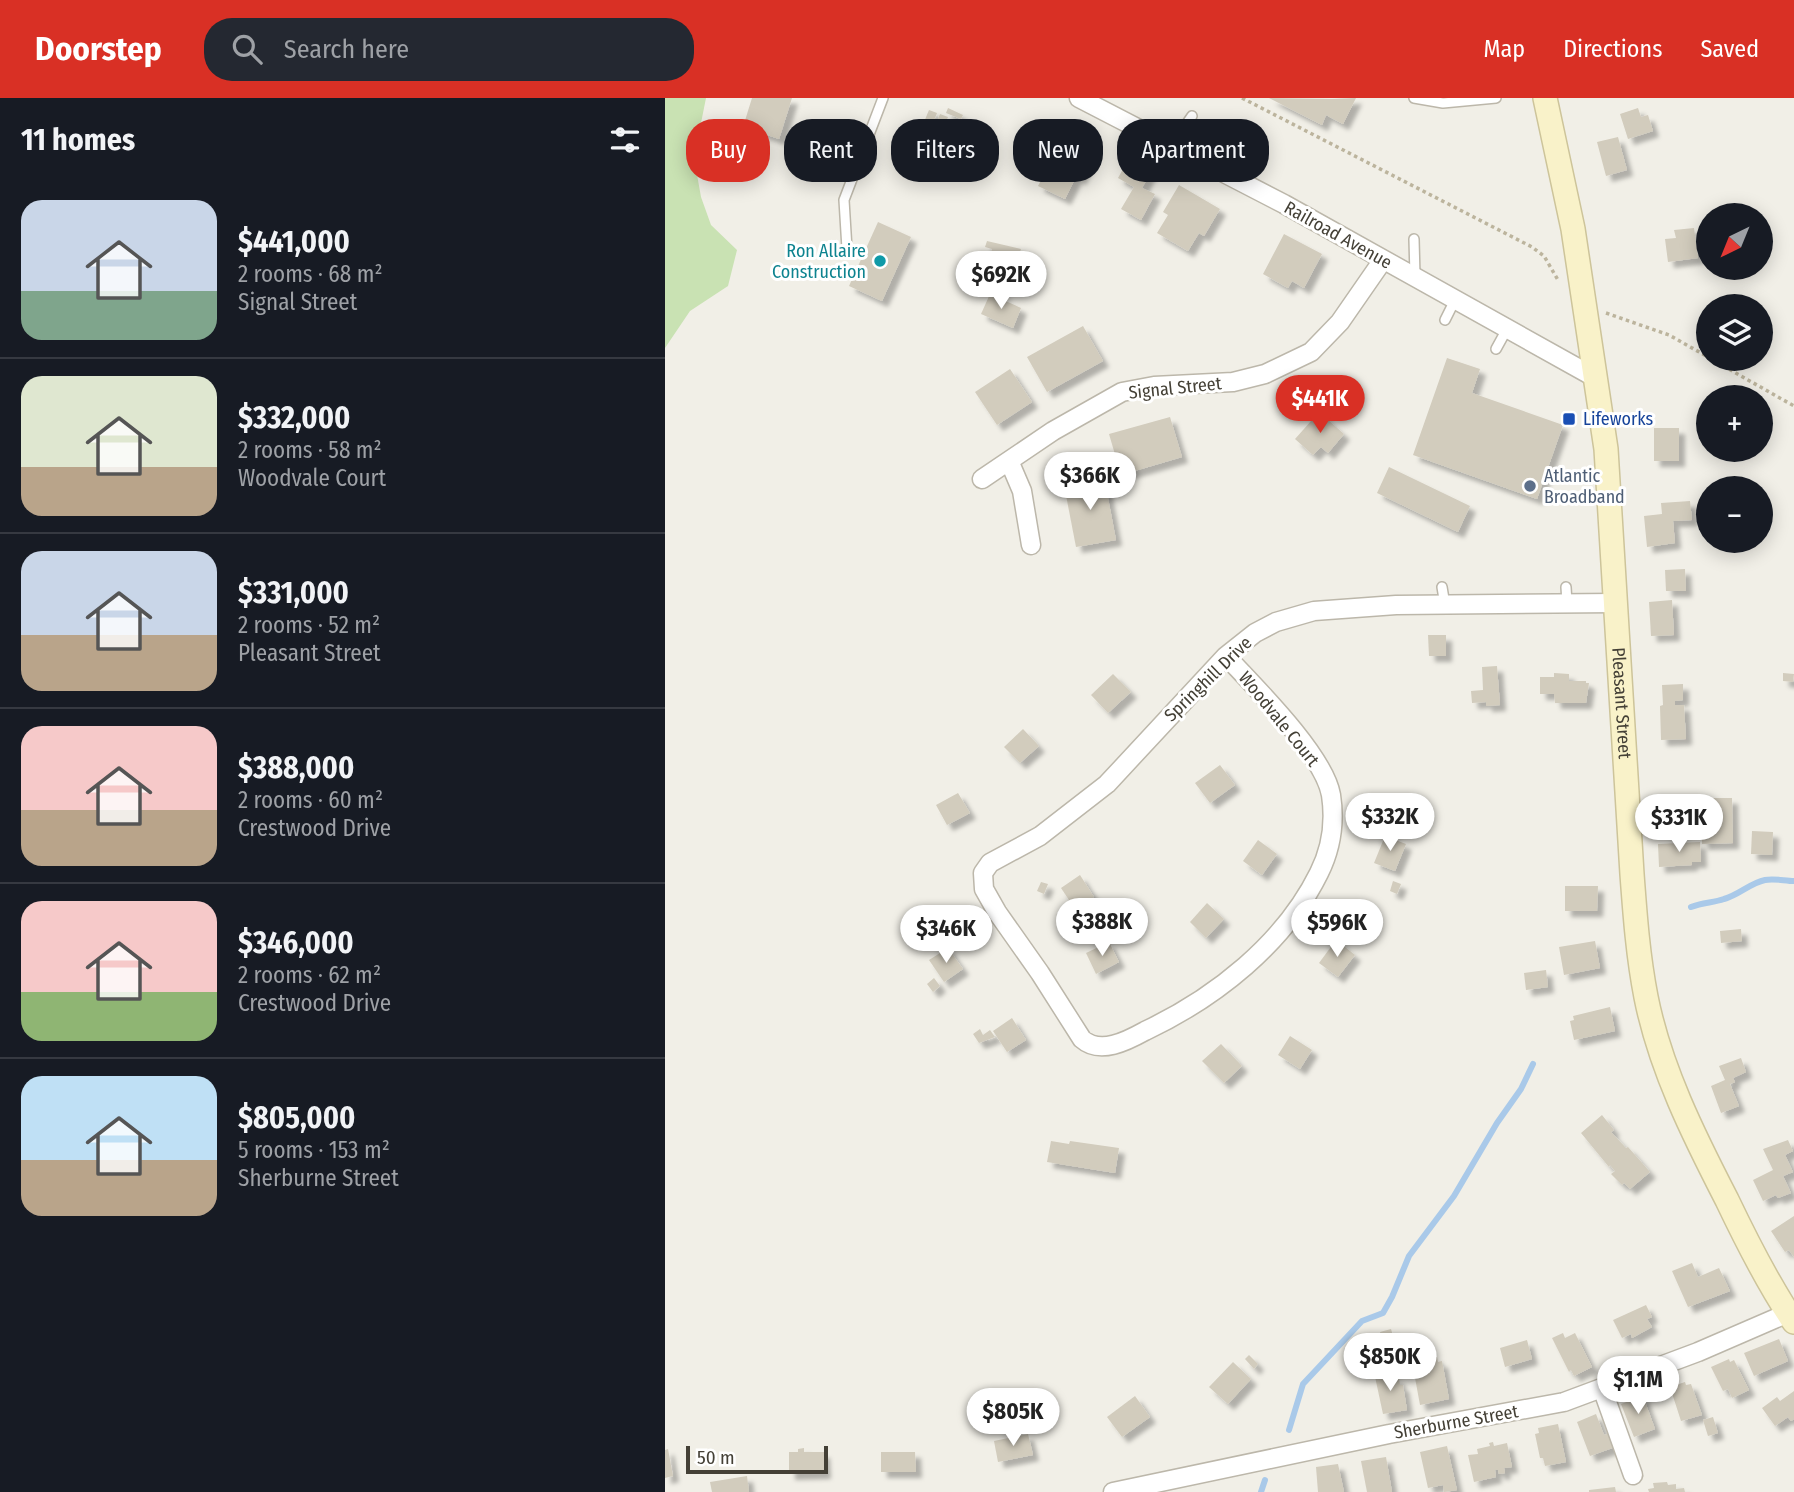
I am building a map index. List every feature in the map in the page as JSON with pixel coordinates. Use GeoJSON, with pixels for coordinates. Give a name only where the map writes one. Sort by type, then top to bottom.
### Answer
{"type":"FeatureCollection","features":[{"type":"Feature","properties":{"kind":"main road","name":"Pleasant Street"},"geometry":{"type":"LineString","coordinates":[[1545,98],[1573,229],[1606,449],[1633,887],[1646,997],[1663,1059],[1700,1145],[1748,1243],[1791,1317]]}},
{"type":"Feature","properties":{"kind":"street","name":"Railroad Avenue"},"geometry":{"type":"LineString","coordinates":[[1079,98],[1121,119]]}},
{"type":"Feature","properties":{"kind":"street","name":"Railroad Avenue"},"geometry":{"type":"LineString","coordinates":[[1240,182],[1594,377]]}},
{"type":"Feature","properties":{"kind":"street","name":"Signal Street"},"geometry":{"type":"LineString","coordinates":[[982,479],[1010,463],[1053,431],[1122,392],[1154,386],[1233,382],[1265,374],[1311,352],[1326,339],[1384,260]]}},
{"type":"Feature","properties":{"kind":"street"},"geometry":{"type":"LineString","coordinates":[[1010,463],[1022,491],[1031,545]]}},
{"type":"Feature","properties":{"kind":"street","name":"Springhill Drive"},"geometry":{"type":"LineString","coordinates":[[1099,1047],[1084,1041],[997,912],[983,879],[985,868],[1039,836],[1107,784],[1226,656],[1265,628],[1314,611],[1444,596],[1566,595],[1617,603]]}},
{"type":"Feature","properties":{"kind":"street","name":"Woodvale Court"},"geometry":{"type":"LineString","coordinates":[[1099,1047],[1125,1041],[1172,1019],[1210,995],[1244,967],[1276,934],[1305,897],[1325,859],[1330,843],[1332,818],[1330,793],[1321,770],[1276,710],[1226,656]]}},
{"type":"Feature","properties":{"kind":"street","name":"Sherburne Street"},"geometry":{"type":"LineString","coordinates":[[1112,1492],[1424,1427],[1564,1402],[1791,1317]]}},
{"type":"Feature","properties":{"kind":"street"},"geometry":{"type":"LineString","coordinates":[[1602,1388],[1633,1475]]}},
{"type":"Feature","properties":{"kind":"lane"},"geometry":{"type":"LineString","coordinates":[[847,249],[843,200],[883,98]]}},
{"type":"Feature","properties":{"kind":"lane"},"geometry":{"type":"LineString","coordinates":[[1414,98],[1423,101],[1496,98]]}},
{"type":"Feature","properties":{"kind":"lane"},"geometry":{"type":"LineString","coordinates":[[1414,239],[1415,278]]}},
{"type":"Feature","properties":{"kind":"lane"},"geometry":{"type":"LineString","coordinates":[[1445,320],[1455,300]]}},
{"type":"Feature","properties":{"kind":"lane"},"geometry":{"type":"LineString","coordinates":[[1496,349],[1507,329]]}},
{"type":"Feature","properties":{"kind":"path"},"geometry":{"type":"LineString","coordinates":[[1243,98],[1532,247]]}},
{"type":"Feature","properties":{"kind":"path"},"geometry":{"type":"LineString","coordinates":[[1669,335],[1696,351]]}},
{"type":"Feature","properties":{"kind":"path"},"geometry":{"type":"LineString","coordinates":[[1732,371],[1794,406]]}},
{"type":"Feature","properties":{"kind":"green space"},"geometry":{"type":"Polygon","coordinates":[[[665,98],[706,98],[702,119],[686,119],[686,182],[698,182],[711,225],[737,250],[728,286],[690,311],[665,348],[665,98]]]}},
{"type":"Feature","properties":{"kind":"building"},"geometry":{"type":"Polygon","coordinates":[[[752,98],[792,98],[779,139],[770,136],[770,119],[745,119],[752,98]]]}},
{"type":"Feature","properties":{"kind":"building"},"geometry":{"type":"Polygon","coordinates":[[[1269,98],[1356,98],[1343,124],[1326,115],[1322,125],[1269,98]]]}},
{"type":"Feature","properties":{"kind":"building"},"geometry":{"type":"Polygon","coordinates":[[[948,108],[963,115],[961,119],[946,113],[948,108]]]}},
{"type":"Feature","properties":{"kind":"building"},"geometry":{"type":"Polygon","coordinates":[[[1638,108],[1641,117],[1648,115],[1653,131],[1628,139],[1620,114],[1638,108]]]}},
{"type":"Feature","properties":{"kind":"building"},"geometry":{"type":"Polygon","coordinates":[[[929,110],[937,113],[935,119],[925,119],[929,110]]]}},
{"type":"Feature","properties":{"kind":"building"},"geometry":{"type":"Polygon","coordinates":[[[940,114],[948,117],[947,119],[938,119],[940,114]]]}},
{"type":"Feature","properties":{"kind":"building"},"geometry":{"type":"Polygon","coordinates":[[[1618,137],[1627,170],[1606,176],[1597,142],[1618,137]]]}},
{"type":"Feature","properties":{"kind":"building"},"geometry":{"type":"Polygon","coordinates":[[[1040,182],[1074,182],[1065,199],[1038,186],[1040,182]]]}},
{"type":"Feature","properties":{"kind":"building"},"geometry":{"type":"Polygon","coordinates":[[[1125,182],[1145,182],[1142,188],[1155,194],[1141,220],[1121,209],[1134,187],[1125,182]]]}},
{"type":"Feature","properties":{"kind":"building"},"geometry":{"type":"Polygon","coordinates":[[[1179,185],[1220,209],[1204,236],[1199,233],[1188,251],[1157,233],[1168,215],[1163,212],[1179,185]]]}},
{"type":"Feature","properties":{"kind":"building","name":"Ron Allaire Construction"},"geometry":{"type":"Polygon","coordinates":[[[878,222],[911,237],[882,301],[849,286],[878,222]]]}},
{"type":"Feature","properties":{"kind":"building"},"geometry":{"type":"Polygon","coordinates":[[[1694,228],[1696,258],[1668,262],[1665,239],[1676,238],[1674,230],[1694,228]]]}},
{"type":"Feature","properties":{"kind":"building"},"geometry":{"type":"Polygon","coordinates":[[[1284,234],[1322,254],[1304,288],[1292,281],[1288,288],[1263,274],[1284,234]]]}},
{"type":"Feature","properties":{"kind":"building"},"geometry":{"type":"Polygon","coordinates":[[[987,241],[1021,249],[1017,261],[991,253],[992,249],[985,247],[987,241]]]}},
{"type":"Feature","properties":{"kind":"building"},"geometry":{"type":"Polygon","coordinates":[[[990,294],[1021,308],[1013,328],[981,314],[990,294]]]}},
{"type":"Feature","properties":{"kind":"building"},"geometry":{"type":"Polygon","coordinates":[[[1083,326],[1103,361],[1047,392],[1027,357],[1083,326]]]}},
{"type":"Feature","properties":{"kind":"building"},"geometry":{"type":"Polygon","coordinates":[[[1447,358],[1480,369],[1472,393],[1563,425],[1537,499],[1413,455],[1447,358]]]}},
{"type":"Feature","properties":{"kind":"building"},"geometry":{"type":"Polygon","coordinates":[[[1010,369],[1032,402],[997,425],[975,392],[1010,369]]]}},
{"type":"Feature","properties":{"kind":"building"},"geometry":{"type":"Polygon","coordinates":[[[1319,412],[1344,434],[1328,453],[1321,447],[1313,455],[1295,439],[1319,412]]]}},
{"type":"Feature","properties":{"kind":"building"},"geometry":{"type":"Polygon","coordinates":[[[1170,417],[1182,457],[1121,475],[1109,434],[1170,417]]]}},
{"type":"Feature","properties":{"kind":"building"},"geometry":{"type":"Polygon","coordinates":[[[1654,428],[1679,428],[1679,461],[1654,461],[1654,428]]]}},
{"type":"Feature","properties":{"kind":"building"},"geometry":{"type":"Polygon","coordinates":[[[1389,467],[1470,506],[1458,532],[1377,493],[1389,467]]]}},
{"type":"Feature","properties":{"kind":"building"},"geometry":{"type":"Polygon","coordinates":[[[1104,477],[1116,540],[1076,547],[1064,485],[1104,477]]]}},
{"type":"Feature","properties":{"kind":"building"},"geometry":{"type":"Polygon","coordinates":[[[1690,501],[1692,520],[1673,521],[1675,543],[1647,547],[1644,516],[1662,514],[1661,503],[1690,501]]]}},
{"type":"Feature","properties":{"kind":"building"},"geometry":{"type":"Polygon","coordinates":[[[1685,569],[1686,591],[1666,591],[1665,570],[1685,569]]]}},
{"type":"Feature","properties":{"kind":"building"},"geometry":{"type":"Polygon","coordinates":[[[1672,600],[1674,635],[1651,636],[1649,602],[1672,600]]]}},
{"type":"Feature","properties":{"kind":"building"},"geometry":{"type":"Polygon","coordinates":[[[1428,635],[1446,635],[1446,656],[1429,656],[1428,635]]]}},
{"type":"Feature","properties":{"kind":"building"},"geometry":{"type":"Polygon","coordinates":[[[1497,666],[1500,705],[1472,703],[1471,691],[1483,690],[1482,667],[1497,666]]]}},
{"type":"Feature","properties":{"kind":"building"},"geometry":{"type":"Polygon","coordinates":[[[1554,673],[1569,674],[1569,681],[1589,683],[1586,703],[1555,703],[1554,694],[1540,694],[1540,677],[1554,677],[1554,673]]]}},
{"type":"Feature","properties":{"kind":"building"},"geometry":{"type":"Polygon","coordinates":[[[1783,673],[1794,674],[1793,682],[1783,681],[1783,673]]]}},
{"type":"Feature","properties":{"kind":"building"},"geometry":{"type":"Polygon","coordinates":[[[1113,674],[1131,692],[1108,713],[1091,695],[1113,674]]]}},
{"type":"Feature","properties":{"kind":"building"},"geometry":{"type":"Polygon","coordinates":[[[1683,684],[1683,700],[1675,701],[1675,705],[1684,705],[1686,739],[1661,740],[1662,685],[1683,684]]]}},
{"type":"Feature","properties":{"kind":"building"},"geometry":{"type":"Polygon","coordinates":[[[1023,729],[1039,746],[1020,763],[1004,747],[1023,729]]]}},
{"type":"Feature","properties":{"kind":"building"},"geometry":{"type":"Polygon","coordinates":[[[1220,765],[1235,785],[1210,803],[1195,783],[1220,765]]]}},
{"type":"Feature","properties":{"kind":"building"},"geometry":{"type":"Polygon","coordinates":[[[958,793],[970,813],[947,825],[936,805],[958,793]]]}},
{"type":"Feature","properties":{"kind":"building"},"geometry":{"type":"Polygon","coordinates":[[[1701,798],[1732,798],[1733,843],[1702,844],[1701,798]]]}},
{"type":"Feature","properties":{"kind":"building"},"geometry":{"type":"Polygon","coordinates":[[[1752,831],[1773,832],[1772,855],[1751,854],[1752,831]]]}},
{"type":"Feature","properties":{"kind":"building"},"geometry":{"type":"Polygon","coordinates":[[[1385,836],[1406,844],[1395,871],[1374,863],[1385,836]]]}},
{"type":"Feature","properties":{"kind":"building"},"geometry":{"type":"Polygon","coordinates":[[[1258,840],[1277,854],[1262,875],[1243,861],[1258,840]]]}},
{"type":"Feature","properties":{"kind":"building"},"geometry":{"type":"Polygon","coordinates":[[[1700,842],[1701,862],[1659,867],[1658,844],[1700,842]]]}},
{"type":"Feature","properties":{"kind":"building"},"geometry":{"type":"Polygon","coordinates":[[[1080,875],[1094,897],[1075,909],[1061,888],[1080,875]]]}},
{"type":"Feature","properties":{"kind":"building"},"geometry":{"type":"Polygon","coordinates":[[[1393,881],[1401,884],[1397,894],[1390,891],[1393,881]]]}},
{"type":"Feature","properties":{"kind":"building"},"geometry":{"type":"Polygon","coordinates":[[[1041,882],[1048,884],[1044,894],[1037,891],[1041,882]]]}},
{"type":"Feature","properties":{"kind":"building"},"geometry":{"type":"Polygon","coordinates":[[[1565,886],[1598,886],[1597,911],[1565,911],[1565,886]]]}},
{"type":"Feature","properties":{"kind":"building"},"geometry":{"type":"Polygon","coordinates":[[[1207,903],[1224,919],[1206,938],[1190,922],[1207,903]]]}},
{"type":"Feature","properties":{"kind":"building"},"geometry":{"type":"Polygon","coordinates":[[[1741,929],[1742,941],[1721,943],[1720,931],[1741,929]]]}},
{"type":"Feature","properties":{"kind":"building"},"geometry":{"type":"Polygon","coordinates":[[[1336,940],[1355,955],[1338,977],[1319,963],[1336,940]]]}},
{"type":"Feature","properties":{"kind":"building"},"geometry":{"type":"Polygon","coordinates":[[[1595,941],[1600,968],[1564,975],[1559,947],[1595,941]]]}},
{"type":"Feature","properties":{"kind":"building"},"geometry":{"type":"Polygon","coordinates":[[[1109,942],[1119,962],[1096,974],[1086,953],[1109,942]]]}},
{"type":"Feature","properties":{"kind":"building"},"geometry":{"type":"Polygon","coordinates":[[[948,948],[963,969],[944,982],[929,960],[948,948]]]}},
{"type":"Feature","properties":{"kind":"building"},"geometry":{"type":"Polygon","coordinates":[[[1546,970],[1548,987],[1526,990],[1524,973],[1546,970]]]}},
{"type":"Feature","properties":{"kind":"building"},"geometry":{"type":"Polygon","coordinates":[[[934,978],[940,986],[933,992],[927,984],[934,978]]]}},
{"type":"Feature","properties":{"kind":"building"},"geometry":{"type":"Polygon","coordinates":[[[1610,1007],[1615,1031],[1574,1040],[1570,1021],[1574,1020],[1573,1016],[1610,1007]]]}},
{"type":"Feature","properties":{"kind":"building"},"geometry":{"type":"Polygon","coordinates":[[[1012,1018],[1026,1040],[1007,1052],[993,1031],[1012,1018]]]}},
{"type":"Feature","properties":{"kind":"building"},"geometry":{"type":"Polygon","coordinates":[[[980,1029],[983,1035],[990,1030],[995,1037],[979,1043],[973,1034],[980,1029]]]}},
{"type":"Feature","properties":{"kind":"building"},"geometry":{"type":"Polygon","coordinates":[[[1290,1036],[1312,1050],[1300,1069],[1278,1055],[1290,1036]]]}},
{"type":"Feature","properties":{"kind":"building"},"geometry":{"type":"Polygon","coordinates":[[[1221,1044],[1242,1066],[1224,1083],[1202,1061],[1221,1044]]]}},
{"type":"Feature","properties":{"kind":"building"},"geometry":{"type":"Polygon","coordinates":[[[1741,1058],[1746,1072],[1733,1078],[1735,1082],[1730,1084],[1739,1106],[1721,1113],[1711,1086],[1725,1080],[1719,1066],[1741,1058]]]}},
{"type":"Feature","properties":{"kind":"building"},"geometry":{"type":"Polygon","coordinates":[[[1602,1115],[1614,1130],[1611,1132],[1650,1172],[1630,1189],[1611,1174],[1615,1171],[1581,1133],[1602,1115]]]}},
{"type":"Feature","properties":{"kind":"building"},"geometry":{"type":"Polygon","coordinates":[[[1788,1140],[1793,1151],[1785,1155],[1793,1172],[1783,1176],[1791,1193],[1778,1198],[1776,1195],[1763,1201],[1753,1180],[1773,1170],[1763,1149],[1788,1140]]]}},
{"type":"Feature","properties":{"kind":"building"},"geometry":{"type":"Polygon","coordinates":[[[1051,1141],[1119,1148],[1115,1173],[1047,1162],[1051,1141]]]}},
{"type":"Feature","properties":{"kind":"building"},"geometry":{"type":"Polygon","coordinates":[[[1794,1216],[1794,1257],[1789,1250],[1785,1252],[1771,1231],[1794,1216]]]}},
{"type":"Feature","properties":{"kind":"building"},"geometry":{"type":"Polygon","coordinates":[[[1692,1263],[1698,1277],[1719,1268],[1730,1291],[1688,1307],[1672,1271],[1692,1263]]]}},
{"type":"Feature","properties":{"kind":"building"},"geometry":{"type":"Polygon","coordinates":[[[1646,1305],[1652,1317],[1647,1319],[1652,1327],[1632,1338],[1631,1334],[1622,1338],[1613,1320],[1646,1305]]]}},
{"type":"Feature","properties":{"kind":"building"},"geometry":{"type":"Polygon","coordinates":[[[1391,1329],[1397,1350],[1385,1353],[1380,1332],[1391,1329]]]}},
{"type":"Feature","properties":{"kind":"building"},"geometry":{"type":"Polygon","coordinates":[[[1563,1333],[1565,1338],[1575,1333],[1592,1367],[1574,1376],[1571,1370],[1569,1372],[1552,1338],[1563,1333]]]}},
{"type":"Feature","properties":{"kind":"building"},"geometry":{"type":"Polygon","coordinates":[[[1779,1339],[1788,1361],[1754,1376],[1744,1353],[1779,1339]]]}},
{"type":"Feature","properties":{"kind":"building"},"geometry":{"type":"Polygon","coordinates":[[[1527,1340],[1532,1359],[1505,1367],[1500,1348],[1527,1340]]]}},
{"type":"Feature","properties":{"kind":"building"},"geometry":{"type":"Polygon","coordinates":[[[1249,1355],[1258,1364],[1254,1369],[1245,1359],[1249,1355]]]}},
{"type":"Feature","properties":{"kind":"building"},"geometry":{"type":"Polygon","coordinates":[[[1437,1357],[1438,1362],[1442,1361],[1449,1399],[1420,1405],[1413,1367],[1418,1366],[1417,1360],[1437,1357]]]}},
{"type":"Feature","properties":{"kind":"building"},"geometry":{"type":"Polygon","coordinates":[[[1729,1359],[1730,1362],[1734,1360],[1749,1390],[1732,1398],[1728,1389],[1723,1391],[1711,1367],[1729,1359]]]}},
{"type":"Feature","properties":{"kind":"building"},"geometry":{"type":"Polygon","coordinates":[[[1233,1362],[1251,1379],[1228,1404],[1209,1387],[1233,1362]]]}},
{"type":"Feature","properties":{"kind":"building"},"geometry":{"type":"Polygon","coordinates":[[[1388,1370],[1390,1379],[1399,1378],[1400,1385],[1403,1385],[1407,1410],[1383,1414],[1374,1372],[1388,1370]]]}},
{"type":"Feature","properties":{"kind":"building"},"geometry":{"type":"Polygon","coordinates":[[[1685,1382],[1686,1385],[1691,1384],[1702,1415],[1681,1421],[1670,1387],[1685,1382]]]}},
{"type":"Feature","properties":{"kind":"building"},"geometry":{"type":"Polygon","coordinates":[[[1794,1391],[1794,1419],[1791,1421],[1788,1417],[1775,1426],[1762,1408],[1777,1397],[1780,1401],[1794,1391]]]}},
{"type":"Feature","properties":{"kind":"building"},"geometry":{"type":"Polygon","coordinates":[[[1135,1396],[1150,1417],[1122,1437],[1107,1417],[1135,1396]]]}},
{"type":"Feature","properties":{"kind":"building"},"geometry":{"type":"Polygon","coordinates":[[[1643,1396],[1655,1429],[1634,1437],[1621,1404],[1643,1396]]]}},
{"type":"Feature","properties":{"kind":"building"},"geometry":{"type":"Polygon","coordinates":[[[1596,1414],[1604,1435],[1613,1432],[1618,1446],[1590,1456],[1577,1422],[1596,1414]]]}},
{"type":"Feature","properties":{"kind":"building"},"geometry":{"type":"Polygon","coordinates":[[[1713,1417],[1718,1433],[1708,1436],[1703,1420],[1713,1417]]]}},
{"type":"Feature","properties":{"kind":"building"},"geometry":{"type":"Polygon","coordinates":[[[1558,1424],[1566,1462],[1545,1466],[1543,1458],[1540,1458],[1535,1434],[1539,1433],[1538,1428],[1558,1424]]]}},
{"type":"Feature","properties":{"kind":"building"},"geometry":{"type":"Polygon","coordinates":[[[1028,1434],[1033,1455],[998,1462],[994,1441],[1028,1434]]]}},
{"type":"Feature","properties":{"kind":"building"},"geometry":{"type":"Polygon","coordinates":[[[1493,1442],[1494,1446],[1507,1443],[1512,1467],[1504,1468],[1505,1473],[1499,1474],[1498,1470],[1495,1470],[1496,1477],[1474,1482],[1468,1455],[1478,1454],[1477,1449],[1490,1446],[1489,1443],[1493,1442]]]}},
{"type":"Feature","properties":{"kind":"building"},"geometry":{"type":"Polygon","coordinates":[[[1447,1446],[1457,1490],[1444,1492],[1443,1485],[1428,1488],[1420,1452],[1447,1446]]]}},
{"type":"Feature","properties":{"kind":"building"},"geometry":{"type":"Polygon","coordinates":[[[804,1448],[804,1452],[824,1452],[825,1473],[789,1474],[789,1452],[798,1452],[798,1449],[804,1448]]]}},
{"type":"Feature","properties":{"kind":"building"},"geometry":{"type":"Polygon","coordinates":[[[668,1449],[673,1476],[665,1478],[665,1450],[668,1449]]]}},
{"type":"Feature","properties":{"kind":"building"},"geometry":{"type":"Polygon","coordinates":[[[881,1452],[915,1452],[916,1472],[881,1472],[881,1452]]]}},
{"type":"Feature","properties":{"kind":"building"},"geometry":{"type":"Polygon","coordinates":[[[1386,1457],[1392,1492],[1367,1492],[1361,1461],[1386,1457]]]}},
{"type":"Feature","properties":{"kind":"building"},"geometry":{"type":"Polygon","coordinates":[[[1338,1464],[1344,1492],[1318,1492],[1316,1467],[1338,1464]]]}},
{"type":"Feature","properties":{"kind":"building"},"geometry":{"type":"Polygon","coordinates":[[[747,1476],[749,1492],[712,1492],[710,1482],[747,1476]]]}},
{"type":"Feature","properties":{"kind":"building"},"geometry":{"type":"Polygon","coordinates":[[[1667,1482],[1668,1485],[1676,1484],[1676,1489],[1684,1488],[1685,1492],[1649,1492],[1648,1489],[1654,1488],[1653,1483],[1667,1482]]]}},
{"type":"Feature","properties":{"kind":"building"},"geometry":{"type":"Polygon","coordinates":[[[1615,1487],[1616,1492],[1589,1492],[1589,1490],[1615,1487]]]}},
{"type":"Feature","properties":{"kind":"waterway"},"geometry":{"type":"LineString","coordinates":[[1691,907],[1729,897],[1765,880],[1794,881]]}},
{"type":"Feature","properties":{"kind":"waterway"},"geometry":{"type":"LineString","coordinates":[[1289,1430],[1303,1384],[1362,1321],[1383,1313],[1409,1256],[1454,1196],[1497,1123],[1521,1089],[1533,1064]]}},
{"type":"Feature","properties":{"kind":"waterway"},"geometry":{"type":"LineString","coordinates":[[1261,1492],[1265,1480]]}},
{"type":"Feature","properties":{"kind":"place","name":"Ron Allaire Construction"},"geometry":{"type":"Point","coordinates":[880,261]}},
{"type":"Feature","properties":{"kind":"place","name":"Lifeworks"},"geometry":{"type":"Point","coordinates":[1569,419]}},
{"type":"Feature","properties":{"kind":"place","name":"Atlantic Broadband"},"geometry":{"type":"Point","coordinates":[1530,486]}}]}
